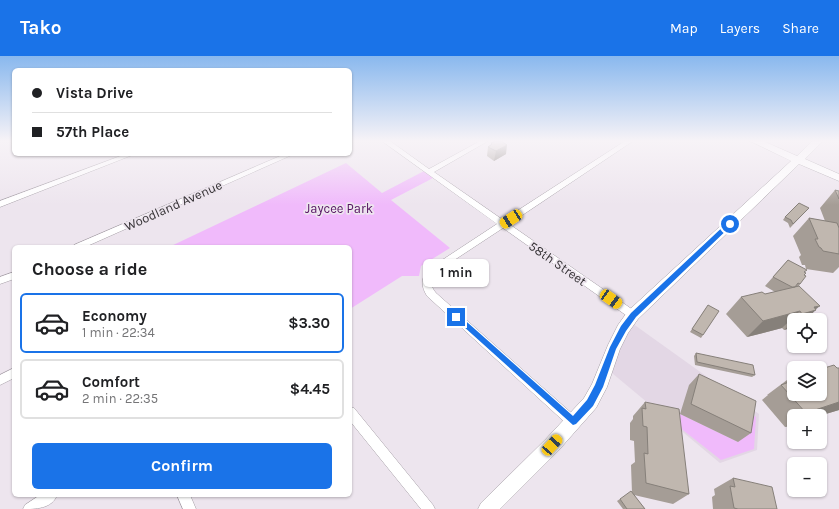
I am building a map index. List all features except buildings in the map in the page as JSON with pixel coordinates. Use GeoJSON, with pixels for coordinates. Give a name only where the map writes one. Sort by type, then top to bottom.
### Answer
{"type":"FeatureCollection","features":[{"type":"Feature","properties":{"kind":"street"},"geometry":{"type":"LineString","coordinates":[[0,204],[111,162]]}},
{"type":"Feature","properties":{"kind":"street","name":"Woodland Avenue"},"geometry":{"type":"LineString","coordinates":[[82,245],[273,162]]}},
{"type":"Feature","properties":{"kind":"street","name":"58th Street"},"geometry":{"type":"LineString","coordinates":[[414,162],[633,315]]}},
{"type":"Feature","properties":{"kind":"street"},"geometry":{"type":"LineString","coordinates":[[428,172],[446,162]]}},
{"type":"Feature","properties":{"kind":"street"},"geometry":{"type":"LineString","coordinates":[[573,422],[433,296],[428,290],[426,284],[430,272],[598,162]]}},
{"type":"Feature","properties":{"kind":"street"},"geometry":{"type":"LineString","coordinates":[[488,509],[590,403],[599,387],[613,349],[623,328],[633,315],[796,162]]}},
{"type":"Feature","properties":{"kind":"street"},"geometry":{"type":"LineString","coordinates":[[803,162],[839,178]]}},
{"type":"Feature","properties":{"kind":"street"},"geometry":{"type":"LineString","coordinates":[[0,281],[12,276]]}},
{"type":"Feature","properties":{"kind":"street"},"geometry":{"type":"LineString","coordinates":[[0,380],[12,374]]}},
{"type":"Feature","properties":{"kind":"street"},"geometry":{"type":"LineString","coordinates":[[352,414],[429,509]]}},
{"type":"Feature","properties":{"kind":"street"},"geometry":{"type":"LineString","coordinates":[[29,509],[48,497]]}},
{"type":"Feature","properties":{"kind":"street"},"geometry":{"type":"LineString","coordinates":[[184,497],[190,509]]}},
{"type":"Feature","properties":{"kind":"shaded area"},"geometry":{"type":"Polygon","coordinates":[[[629,321],[759,414],[757,450],[720,463],[606,368],[629,321]]]}},
{"type":"Feature","properties":{"kind":"green space","name":"Jaycee Park"},"geometry":{"type":"Polygon","coordinates":[[[346,163],[382,193],[426,170],[435,177],[391,200],[450,248],[421,266],[419,276],[402,276],[352,308],[352,245],[173,245],[346,163]]]}},
{"type":"Feature","properties":{"kind":"green space"},"geometry":{"type":"Polygon","coordinates":[[[744,411],[756,417],[754,449],[721,460],[674,423],[680,414],[738,442],[744,411]]]}},
{"type":"Feature","properties":{"kind":"route"},"geometry":{"type":"LineString","coordinates":[[456,317],[573,422],[590,403],[599,387],[613,349],[623,328],[633,315],[730,224]]}}]}
